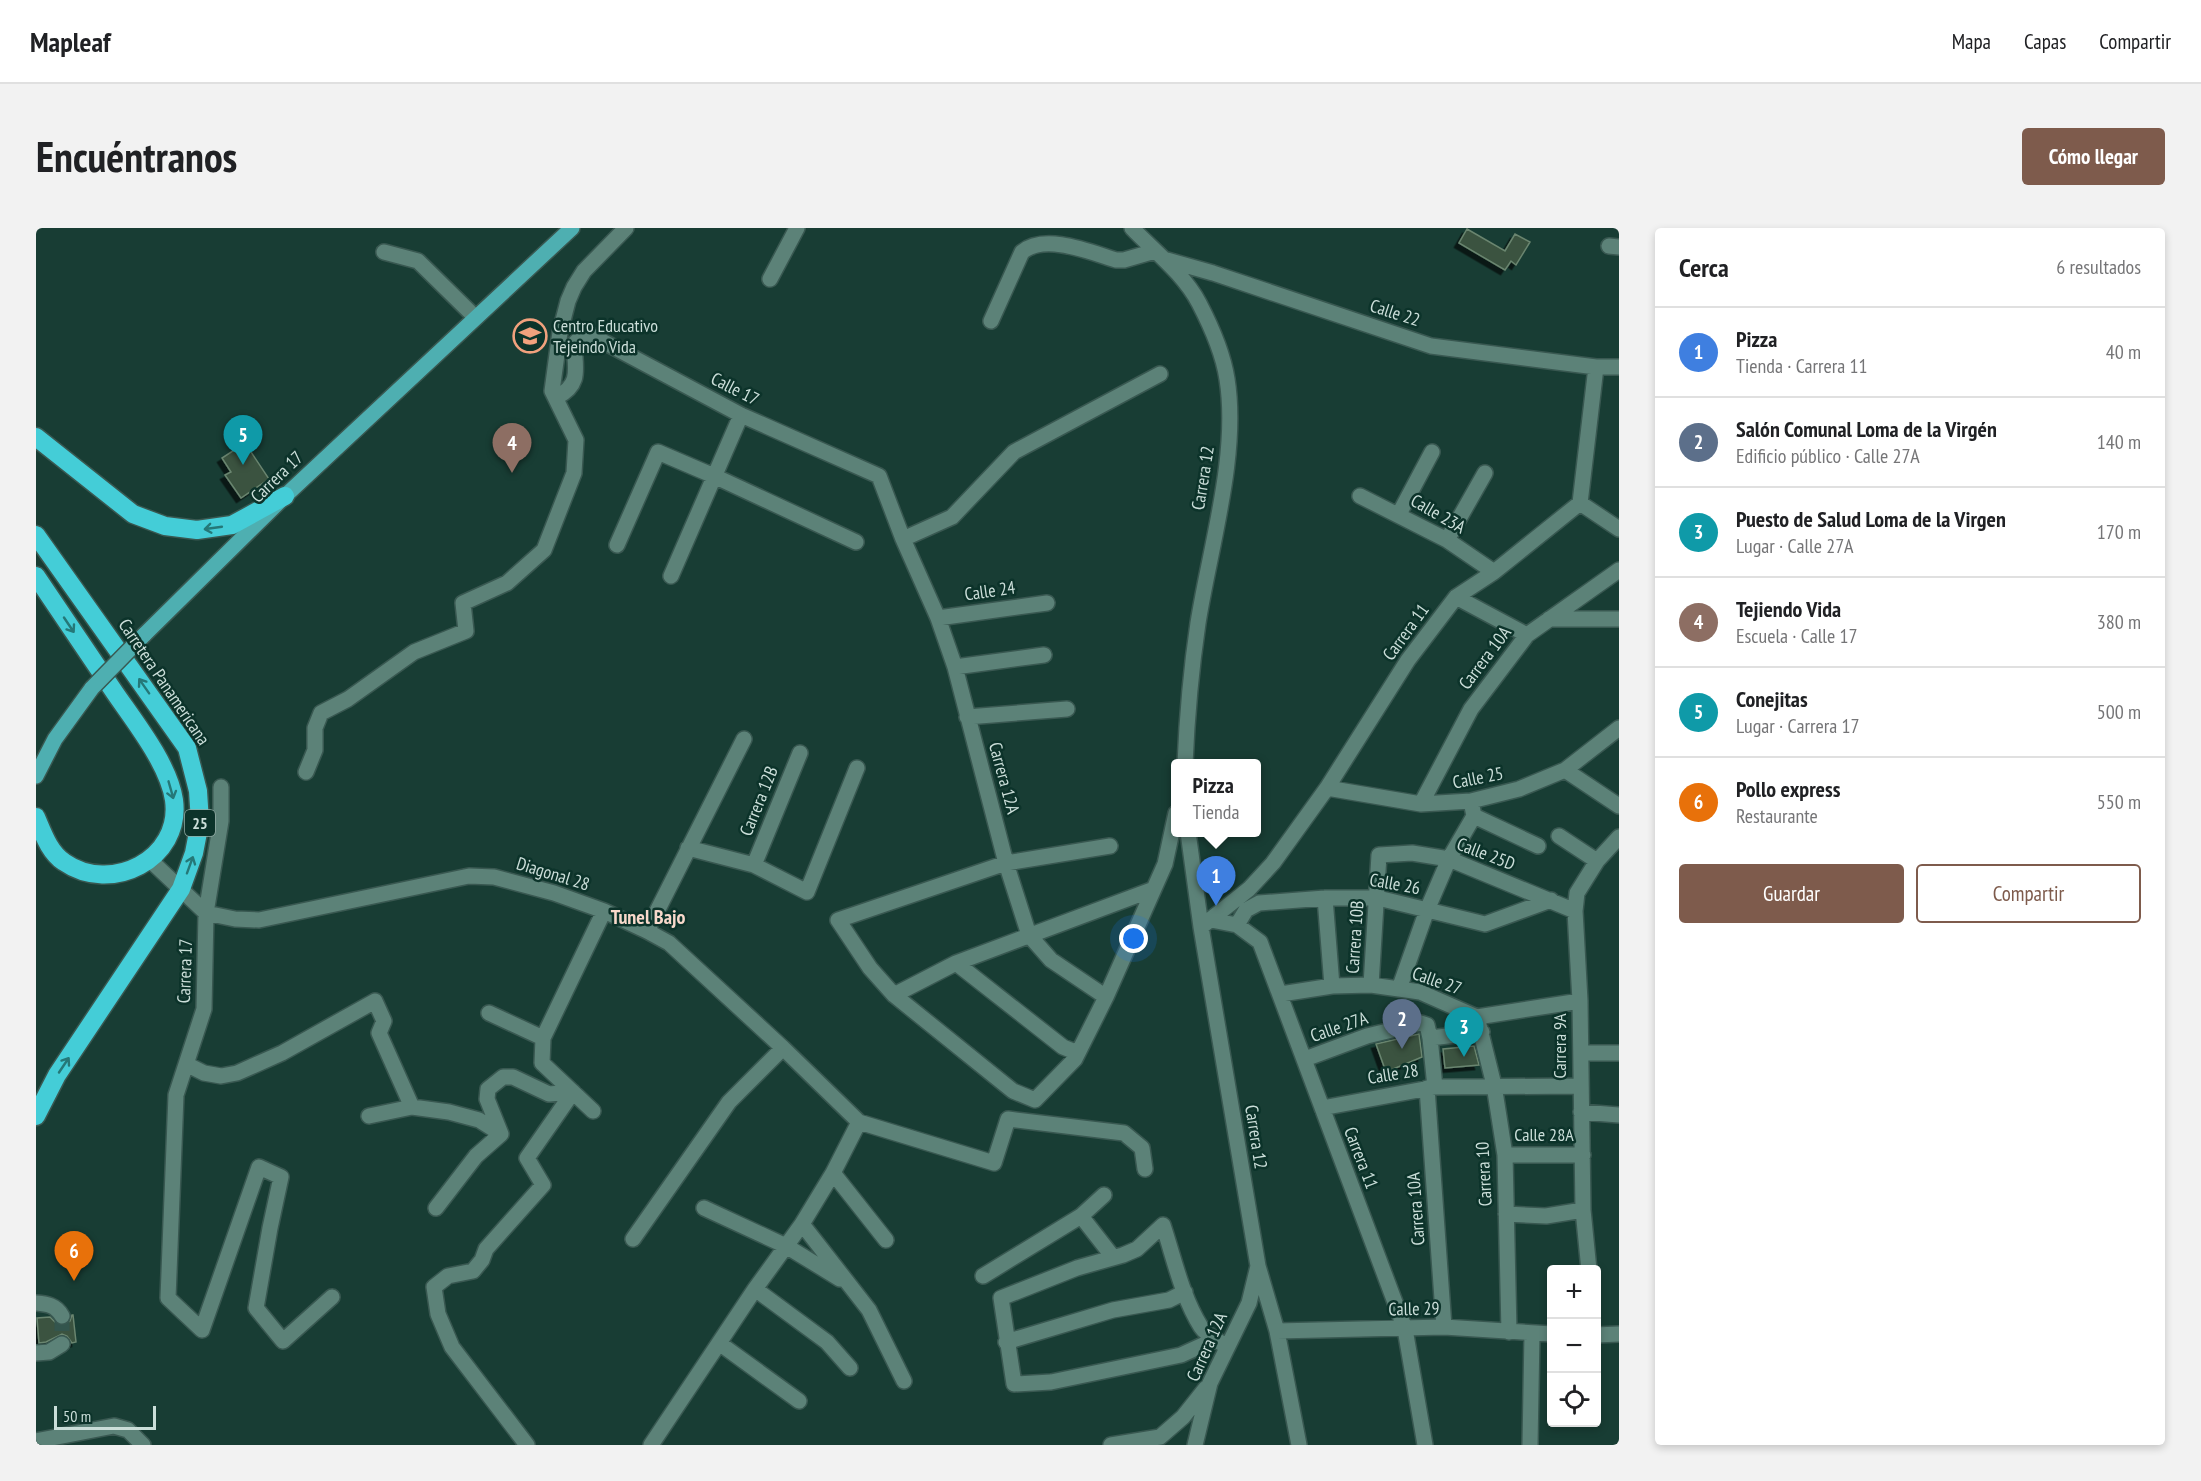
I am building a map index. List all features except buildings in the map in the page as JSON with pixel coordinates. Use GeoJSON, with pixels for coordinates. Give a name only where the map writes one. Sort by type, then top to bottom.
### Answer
{"type":"FeatureCollection","features":[{"type":"Feature","properties":{"kind":"highway"},"geometry":{"type":"LineString","coordinates":[[36,437],[133,514],[165,526],[197,530],[232,525],[285,495]]}},
{"type":"Feature","properties":{"kind":"highway","name":"Carretera Panamericana"},"geometry":{"type":"LineString","coordinates":[[36,535],[187,748],[198,791],[200,822],[194,853],[181,889],[57,1075],[36,1116]]}},
{"type":"Feature","properties":{"kind":"highway"},"geometry":{"type":"LineString","coordinates":[[36,576],[150,743],[168,780],[174,801],[172,824],[163,846],[150,860],[127,873],[100,876],[82,872],[63,862],[49,846],[36,817]]}},
{"type":"Feature","properties":{"kind":"main road","name":"Carrera 17"},"geometry":{"type":"LineString","coordinates":[[36,776],[56,739],[92,688],[285,495],[572,228]]}},
{"type":"Feature","properties":{"kind":"street"},"geometry":{"type":"LineString","coordinates":[[306,772],[315,750],[315,728],[321,713],[348,699],[414,652],[466,631],[463,603],[507,583],[544,550],[574,473],[576,440],[557,397],[552,391],[560,332],[574,287],[584,271],[626,228]]}},
{"type":"Feature","properties":{"kind":"street"},"geometry":{"type":"LineString","coordinates":[[770,279],[797,228]]}},
{"type":"Feature","properties":{"kind":"street","name":"Carrera 12"},"geometry":{"type":"LineString","coordinates":[[1132,228],[1161,256],[1198,301],[1219,346],[1227,378],[1230,412],[1228,462],[1198,623],[1188,695],[1185,759]]}},
{"type":"Feature","properties":{"kind":"street"},"geometry":{"type":"LineString","coordinates":[[991,321],[1022,252],[1029,246],[1041,244],[1069,246],[1116,260],[1161,256]]}},
{"type":"Feature","properties":{"kind":"street"},"geometry":{"type":"LineString","coordinates":[[384,252],[418,261],[475,317]]}},
{"type":"Feature","properties":{"kind":"street","name":"Calle 22"},"geometry":{"type":"LineString","coordinates":[[1161,256],[1431,346],[1596,367],[1619,367]]}},
{"type":"Feature","properties":{"kind":"street","name":"Calle 17"},"geometry":{"type":"LineString","coordinates":[[557,397],[567,392],[576,380],[574,344],[581,337],[589,334],[741,415],[879,476],[903,539]]}},
{"type":"Feature","properties":{"kind":"street"},"geometry":{"type":"LineString","coordinates":[[1596,367],[1580,503],[1619,529]]}},
{"type":"Feature","properties":{"kind":"street"},"geometry":{"type":"LineString","coordinates":[[903,539],[952,517],[1014,452],[1160,374]]}},
{"type":"Feature","properties":{"kind":"street"},"geometry":{"type":"LineString","coordinates":[[671,576],[741,415]]}},
{"type":"Feature","properties":{"kind":"street"},"geometry":{"type":"LineString","coordinates":[[617,545],[658,452],[856,542]]}},
{"type":"Feature","properties":{"kind":"street"},"geometry":{"type":"LineString","coordinates":[[1400,514],[1432,452]]}},
{"type":"Feature","properties":{"kind":"street"},"geometry":{"type":"LineString","coordinates":[[1447,540],[1485,473]]}},
{"type":"Feature","properties":{"kind":"street","name":"Calle 23A"},"geometry":{"type":"LineString","coordinates":[[1360,496],[1400,514],[1447,540],[1494,572]]}},
{"type":"Feature","properties":{"kind":"street","name":"Carrera 11"},"geometry":{"type":"LineString","coordinates":[[1206,924],[1249,889],[1273,863],[1327,788],[1408,660],[1456,597],[1494,572],[1580,503]]}},
{"type":"Feature","properties":{"kind":"street","name":"Carrera 12A"},"geometry":{"type":"LineString","coordinates":[[903,539],[938,618],[956,667],[1005,863],[1029,935],[1051,960],[1106,997]]}},
{"type":"Feature","properties":{"kind":"street","name":"Carrera 10A"},"geometry":{"type":"LineString","coordinates":[[1421,804],[1471,710],[1527,635],[1619,570]]}},
{"type":"Feature","properties":{"kind":"street"},"geometry":{"type":"LineString","coordinates":[[1456,597],[1527,635]]}},
{"type":"Feature","properties":{"kind":"street","name":"Calle 24"},"geometry":{"type":"LineString","coordinates":[[938,618],[1047,603]]}},
{"type":"Feature","properties":{"kind":"street"},"geometry":{"type":"LineString","coordinates":[[1549,619],[1619,619]]}},
{"type":"Feature","properties":{"kind":"street"},"geometry":{"type":"LineString","coordinates":[[956,667],[1044,655]]}},
{"type":"Feature","properties":{"kind":"street"},"geometry":{"type":"LineString","coordinates":[[967,717],[1067,709]]}},
{"type":"Feature","properties":{"kind":"street","name":"Calle 25"},"geometry":{"type":"LineString","coordinates":[[1327,788],[1421,804],[1472,808],[1565,770],[1619,728]]}},
{"type":"Feature","properties":{"kind":"street"},"geometry":{"type":"LineString","coordinates":[[647,931],[744,739]]}},
{"type":"Feature","properties":{"kind":"street","name":"Carrera 12B"},"geometry":{"type":"LineString","coordinates":[[754,865],[800,753]]}},
{"type":"Feature","properties":{"kind":"street"},"geometry":{"type":"LineString","coordinates":[[688,848],[754,865],[807,891],[857,768]]}},
{"type":"Feature","properties":{"kind":"street"},"geometry":{"type":"LineString","coordinates":[[1565,770],[1619,806]]}},
{"type":"Feature","properties":{"kind":"street","name":"Carrera 17"},"geometry":{"type":"LineString","coordinates":[[221,787],[221,821],[206,913],[204,1009],[176,1095],[168,1298],[202,1330],[259,1167],[281,1177],[256,1308],[284,1341],[332,1297]]}},
{"type":"Feature","properties":{"kind":"street"},"geometry":{"type":"LineString","coordinates":[[1399,989],[1427,910],[1472,808],[1538,846]]}},
{"type":"Feature","properties":{"kind":"street"},"geometry":{"type":"LineString","coordinates":[[1110,846],[1005,863],[838,920],[870,968],[894,995],[1013,1091],[1035,1100],[1078,1053],[1154,890],[1165,864],[1171,836]]}},
{"type":"Feature","properties":{"kind":"street"},"geometry":{"type":"LineString","coordinates":[[1559,836],[1597,861]]}},
{"type":"Feature","properties":{"kind":"street","name":"Carrera 12"},"geometry":{"type":"LineString","coordinates":[[1189,837],[1206,924],[1258,1266],[1277,1331],[1299,1445]]}},
{"type":"Feature","properties":{"kind":"street","name":"Carrera 9A"},"geometry":{"type":"LineString","coordinates":[[1589,1265],[1583,1210],[1580,1001],[1575,911],[1577,893],[1597,861],[1619,837]]}},
{"type":"Feature","properties":{"kind":"street","name":"Calle 25D"},"geometry":{"type":"LineString","coordinates":[[1379,855],[1412,853],[1449,859],[1575,911]]}},
{"type":"Feature","properties":{"kind":"street","name":"Carrera 10B"},"geometry":{"type":"LineString","coordinates":[[1371,985],[1379,855]]}},
{"type":"Feature","properties":{"kind":"street"},"geometry":{"type":"LineString","coordinates":[[150,860],[206,913]]}},
{"type":"Feature","properties":{"kind":"street","name":"Diagonal 28"},"geometry":{"type":"LineString","coordinates":[[206,913],[235,919],[259,920],[469,876],[494,877],[555,893],[604,911],[669,943],[859,1122],[994,1163],[1008,1119],[1124,1133],[1142,1148],[1145,1169]]}},
{"type":"Feature","properties":{"kind":"street"},"geometry":{"type":"LineString","coordinates":[[894,995],[956,963],[1154,890]]}},
{"type":"Feature","properties":{"kind":"street"},"geometry":{"type":"LineString","coordinates":[[1325,898],[1332,986]]}},
{"type":"Feature","properties":{"kind":"street","name":"Calle 26"},"geometry":{"type":"LineString","coordinates":[[1237,925],[1246,910],[1259,903],[1325,898],[1378,898],[1485,924],[1551,900]]}},
{"type":"Feature","properties":{"kind":"street"},"geometry":{"type":"LineString","coordinates":[[593,1111],[542,1063],[543,1038],[604,911]]}},
{"type":"Feature","properties":{"kind":"street","name":"Carrera 11"},"geometry":{"type":"LineString","coordinates":[[1206,924],[1237,925],[1260,942],[1405,1329],[1425,1445]]}},
{"type":"Feature","properties":{"kind":"street"},"geometry":{"type":"LineString","coordinates":[[956,963],[1063,1047],[1078,1053]]}},
{"type":"Feature","properties":{"kind":"street","name":"Calle 27"},"geometry":{"type":"LineString","coordinates":[[1281,994],[1332,986],[1371,985],[1420,992],[1477,1017],[1580,1001]]}},
{"type":"Feature","properties":{"kind":"street"},"geometry":{"type":"LineString","coordinates":[[186,1064],[204,1073],[221,1076],[237,1073],[282,1053],[375,1001],[384,1021],[379,1034],[412,1107]]}},
{"type":"Feature","properties":{"kind":"street"},"geometry":{"type":"LineString","coordinates":[[489,1013],[543,1038]]}},
{"type":"Feature","properties":{"kind":"street","name":"Carrera 10"},"geometry":{"type":"LineString","coordinates":[[1477,1017],[1494,1086],[1505,1155],[1509,1332]]}},
{"type":"Feature","properties":{"kind":"street","name":"Calle 27A"},"geometry":{"type":"LineString","coordinates":[[1305,1059],[1366,1036],[1421,1023],[1427,1025],[1430,1038]]}},
{"type":"Feature","properties":{"kind":"street"},"geometry":{"type":"LineString","coordinates":[[1430,1038],[1482,1032]]}},
{"type":"Feature","properties":{"kind":"street","name":"Carrera 10A"},"geometry":{"type":"LineString","coordinates":[[1430,1038],[1444,1327]]}},
{"type":"Feature","properties":{"kind":"street"},"geometry":{"type":"LineString","coordinates":[[633,1239],[729,1102],[783,1048]]}},
{"type":"Feature","properties":{"kind":"street"},"geometry":{"type":"LineString","coordinates":[[1581,1053],[1619,1053]]}},
{"type":"Feature","properties":{"kind":"street"},"geometry":{"type":"LineString","coordinates":[[501,1134],[487,1100],[488,1089],[503,1077],[513,1077],[549,1094],[573,1092]]}},
{"type":"Feature","properties":{"kind":"street","name":"Calle 28"},"geometry":{"type":"LineString","coordinates":[[1322,1108],[1431,1088],[1580,1086]]}},
{"type":"Feature","properties":{"kind":"street"},"geometry":{"type":"LineString","coordinates":[[527,1445],[452,1347],[438,1314],[434,1287],[448,1275],[473,1271],[482,1260],[486,1249],[543,1185],[527,1158],[573,1092]]}},
{"type":"Feature","properties":{"kind":"street"},"geometry":{"type":"LineString","coordinates":[[369,1116],[412,1107],[449,1112],[479,1120],[501,1134]]}},
{"type":"Feature","properties":{"kind":"street"},"geometry":{"type":"LineString","coordinates":[[1581,1112],[1619,1115]]}},
{"type":"Feature","properties":{"kind":"street"},"geometry":{"type":"LineString","coordinates":[[651,1445],[755,1289],[802,1224],[833,1173],[859,1122]]}},
{"type":"Feature","properties":{"kind":"street"},"geometry":{"type":"LineString","coordinates":[[436,1208],[476,1156],[501,1134]]}},
{"type":"Feature","properties":{"kind":"street","name":"Calle 28A"},"geometry":{"type":"LineString","coordinates":[[1505,1155],[1583,1155]]}},
{"type":"Feature","properties":{"kind":"street"},"geometry":{"type":"LineString","coordinates":[[833,1173],[886,1240]]}},
{"type":"Feature","properties":{"kind":"street"},"geometry":{"type":"LineString","coordinates":[[983,1276],[1081,1216],[1104,1195]]}},
{"type":"Feature","properties":{"kind":"street"},"geometry":{"type":"LineString","coordinates":[[704,1208],[786,1246],[850,1285]]}},
{"type":"Feature","properties":{"kind":"street"},"geometry":{"type":"LineString","coordinates":[[1506,1214],[1546,1216],[1583,1210]]}},
{"type":"Feature","properties":{"kind":"street"},"geometry":{"type":"LineString","coordinates":[[1081,1216],[1113,1257]]}},
{"type":"Feature","properties":{"kind":"street"},"geometry":{"type":"LineString","coordinates":[[802,1224],[869,1310],[904,1381]]}},
{"type":"Feature","properties":{"kind":"street"},"geometry":{"type":"LineString","coordinates":[[1163,1225],[1185,1292],[1202,1329],[1221,1343],[1181,1355],[1051,1382],[1014,1384],[1001,1298],[1077,1268],[1137,1249],[1163,1225]]}},
{"type":"Feature","properties":{"kind":"street","name":"Carrera 12A"},"geometry":{"type":"LineString","coordinates":[[1195,1445],[1221,1343],[1249,1303],[1258,1266]]}},
{"type":"Feature","properties":{"kind":"street"},"geometry":{"type":"LineString","coordinates":[[755,1289],[827,1342],[850,1368]]}},
{"type":"Feature","properties":{"kind":"street"},"geometry":{"type":"LineString","coordinates":[[1006,1342],[1113,1310],[1168,1300],[1185,1292]]}},
{"type":"Feature","properties":{"kind":"street"},"geometry":{"type":"LineString","coordinates":[[36,1303],[48,1304],[56,1308],[62,1316]]}},
{"type":"Feature","properties":{"kind":"street","name":"Calle 29"},"geometry":{"type":"LineString","coordinates":[[1277,1331],[1444,1327],[1547,1334]]}},
{"type":"Feature","properties":{"kind":"street"},"geometry":{"type":"LineString","coordinates":[[1530,1445],[1532,1334]]}},
{"type":"Feature","properties":{"kind":"street"},"geometry":{"type":"LineString","coordinates":[[1601,1335],[1619,1334]]}},
{"type":"Feature","properties":{"kind":"street"},"geometry":{"type":"LineString","coordinates":[[719,1343],[799,1401]]}},
{"type":"Feature","properties":{"kind":"street"},"geometry":{"type":"LineString","coordinates":[[36,1353],[49,1352],[62,1344]]}},
{"type":"Feature","properties":{"kind":"street"},"geometry":{"type":"LineString","coordinates":[[1111,1445],[1160,1437],[1183,1417],[1210,1383]]}},
{"type":"Feature","properties":{"kind":"street"},"geometry":{"type":"LineString","coordinates":[[36,1441],[114,1426],[128,1430],[143,1445]]}},
{"type":"Feature","properties":{"kind":"tunnel"},"geometry":{"type":"LineString","coordinates":[[62,1316],[62,1344]]}},
{"type":"Feature","properties":{"kind":"place","name":"Centro Educativo Tejeindo Vida"},"geometry":{"type":"Point","coordinates":[530,336]}},
{"type":"Feature","properties":{"kind":"place","name":"Conejitas"},"geometry":{"type":"Point","coordinates":[243,465]}},
{"type":"Feature","properties":{"kind":"place","name":"Tejiendo Vida"},"geometry":{"type":"Point","coordinates":[512,473]}},
{"type":"Feature","properties":{"kind":"place","name":"Pizza"},"geometry":{"type":"Point","coordinates":[1216,906]}},
{"type":"Feature","properties":{"kind":"place","name":"Salón Comunal Loma de la Virgén"},"geometry":{"type":"Point","coordinates":[1402,1049]}},
{"type":"Feature","properties":{"kind":"place","name":"Puesto de Salud Loma de la Virgen"},"geometry":{"type":"Point","coordinates":[1464,1057]}},
{"type":"Feature","properties":{"kind":"place","name":"Pollo express"},"geometry":{"type":"Point","coordinates":[74,1281]}},
{"type":"Feature","properties":{"kind":"district","name":"Tunel Bajo"},"geometry":{"type":"Point","coordinates":[648,917]}}]}
